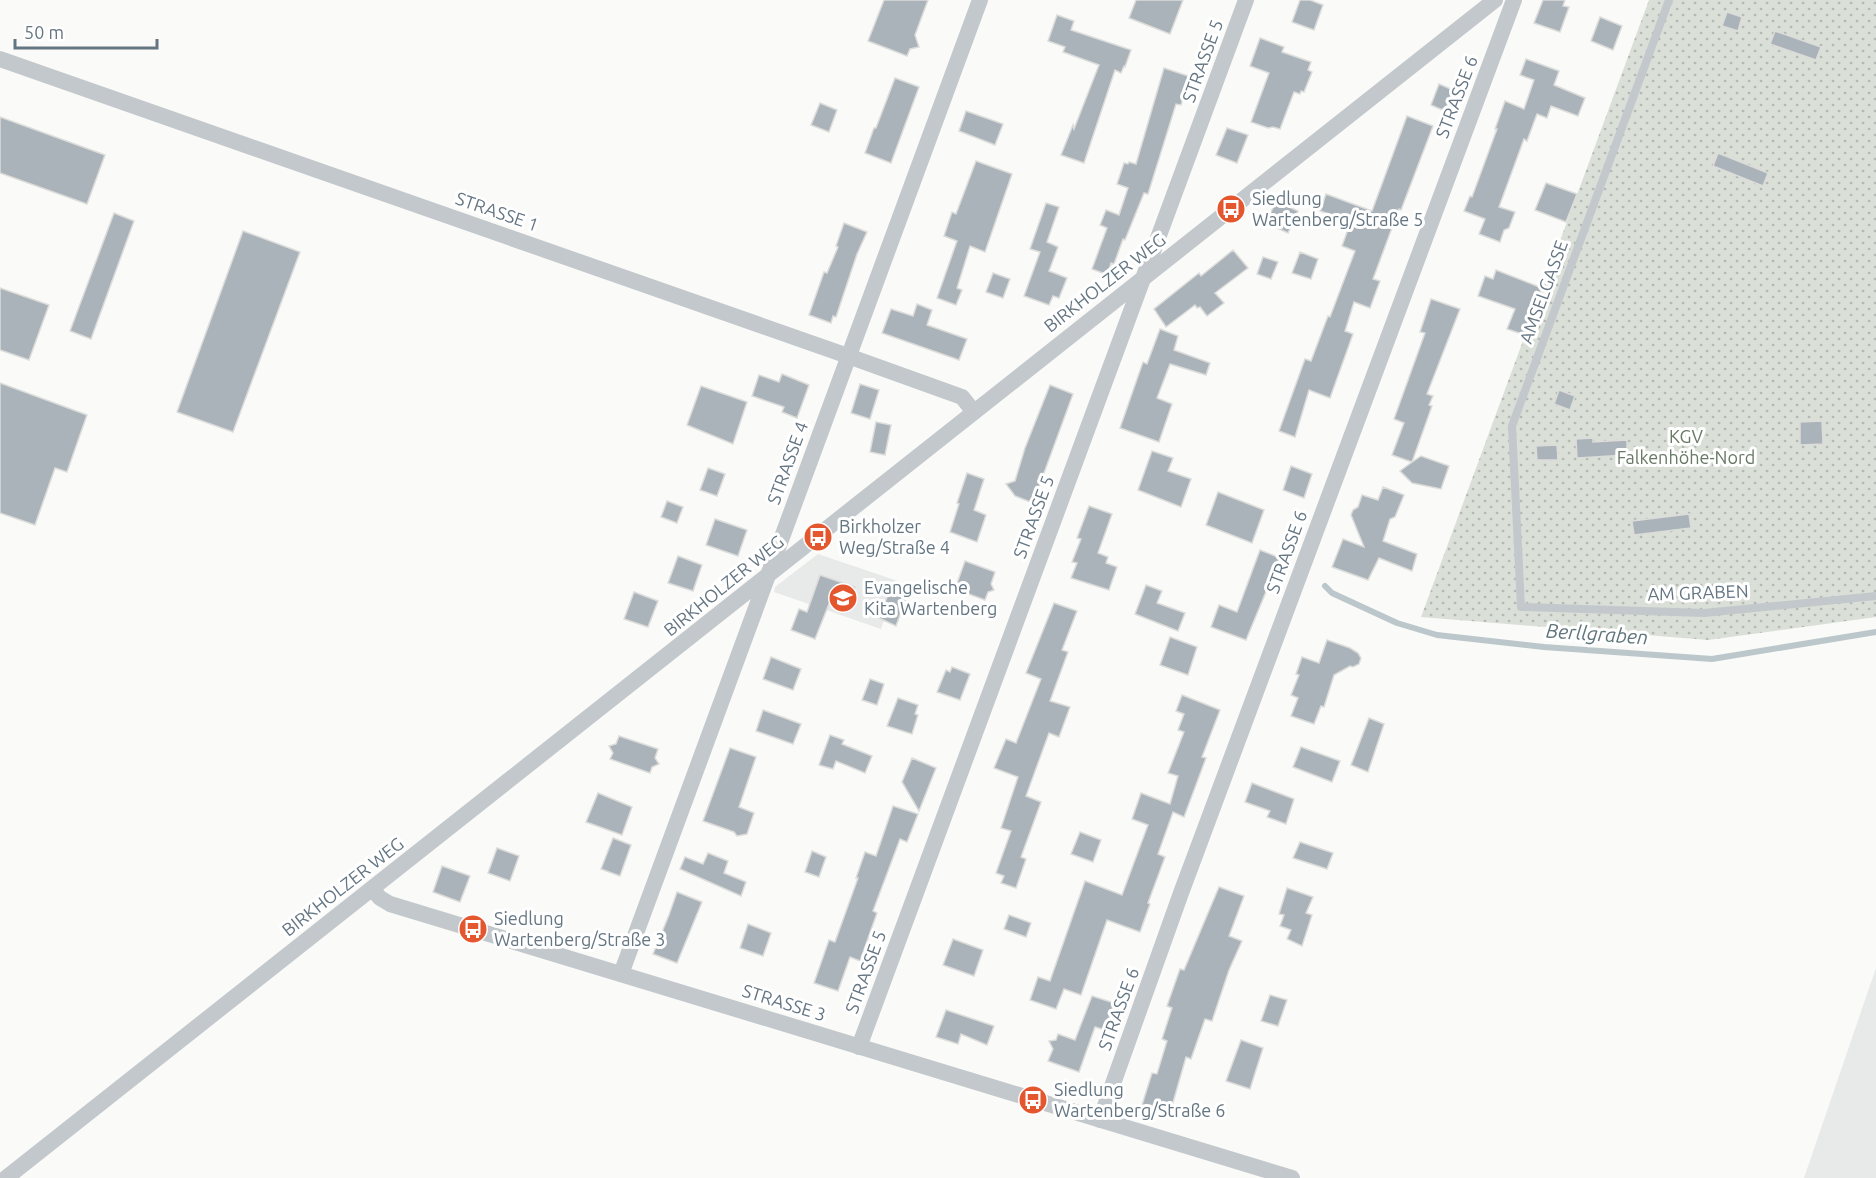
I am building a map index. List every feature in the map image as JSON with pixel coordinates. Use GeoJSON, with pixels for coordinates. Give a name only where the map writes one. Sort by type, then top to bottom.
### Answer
{"type":"FeatureCollection","features":[{"type":"Feature","properties":{"kind":"street","name":"STRASSE 4"},"geometry":{"type":"LineString","coordinates":[[621,974],[980,0]]}},
{"type":"Feature","properties":{"kind":"street","name":"STRASSE 5"},"geometry":{"type":"LineString","coordinates":[[859,1047],[1246,0]]}},
{"type":"Feature","properties":{"kind":"street","name":"BIRKHOLZER WEG"},"geometry":{"type":"LineString","coordinates":[[6,1178],[1495,0]]}},
{"type":"Feature","properties":{"kind":"street","name":"STRASSE 6"},"geometry":{"type":"LineString","coordinates":[[1100,1120],[1180,893],[1514,0]]}},
{"type":"Feature","properties":{"kind":"street","name":"STRASSE 1"},"geometry":{"type":"LineString","coordinates":[[0,59],[962,397],[974,412]]}},
{"type":"Feature","properties":{"kind":"street","name":"STRASSE 3"},"geometry":{"type":"LineString","coordinates":[[372,889],[390,904],[1292,1178]]}},
{"type":"Feature","properties":{"kind":"lane","name":"AMSELGASSE"},"geometry":{"type":"LineString","coordinates":[[1521,607],[1512,426],[1669,0]]}},
{"type":"Feature","properties":{"kind":"lane","name":"AM GRABEN"},"geometry":{"type":"LineString","coordinates":[[1521,607],[1704,613],[1876,596]]}},
{"type":"Feature","properties":{"kind":"shaded area"},"geometry":{"type":"Polygon","coordinates":[[[818,554],[898,581],[881,629],[774,592],[775,587],[818,554]]]}},
{"type":"Feature","properties":{"kind":"shaded area"},"geometry":{"type":"Polygon","coordinates":[[[1876,968],[1876,1178],[1804,1178],[1876,968]]]}},
{"type":"Feature","properties":{"kind":"green space","name":"KGV Falkenhöhe-Nord"},"geometry":{"type":"Polygon","coordinates":[[[1649,0],[1876,0],[1876,617],[1708,640],[1421,617],[1649,0]]]}},
{"type":"Feature","properties":{"kind":"building"},"geometry":{"type":"Polygon","coordinates":[[[884,0],[928,0],[915,35],[919,47],[910,49],[907,56],[868,41],[884,0]]]}},
{"type":"Feature","properties":{"kind":"building"},"geometry":{"type":"Polygon","coordinates":[[[1136,0],[1183,0],[1170,34],[1129,18],[1136,0]]]}},
{"type":"Feature","properties":{"kind":"building"},"geometry":{"type":"Polygon","coordinates":[[[1300,0],[1310,0],[1323,5],[1314,30],[1292,22],[1300,0]]]}},
{"type":"Feature","properties":{"kind":"building"},"geometry":{"type":"Polygon","coordinates":[[[1543,0],[1565,0],[1563,6],[1569,7],[1560,32],[1534,23],[1543,0]]]}},
{"type":"Feature","properties":{"kind":"building"},"geometry":{"type":"Polygon","coordinates":[[[1727,12],[1742,17],[1738,31],[1722,26],[1727,12]]]}},
{"type":"Feature","properties":{"kind":"building"},"geometry":{"type":"Polygon","coordinates":[[[1057,15],[1074,21],[1071,30],[1131,50],[1121,73],[1115,70],[1084,163],[1061,155],[1073,125],[1074,129],[1099,65],[1063,52],[1065,47],[1048,41],[1057,15]]]}},
{"type":"Feature","properties":{"kind":"building"},"geometry":{"type":"Polygon","coordinates":[[[1600,17],[1622,26],[1613,50],[1591,41],[1600,17]]]}},
{"type":"Feature","properties":{"kind":"building"},"geometry":{"type":"Polygon","coordinates":[[[1775,31],[1821,47],[1816,60],[1770,44],[1775,31]]]}},
{"type":"Feature","properties":{"kind":"building"},"geometry":{"type":"Polygon","coordinates":[[[1260,38],[1284,47],[1282,52],[1311,62],[1308,70],[1312,72],[1304,92],[1301,91],[1300,94],[1294,92],[1280,129],[1268,128],[1251,122],[1269,73],[1250,66],[1260,38]]]}},
{"type":"Feature","properties":{"kind":"building"},"geometry":{"type":"Polygon","coordinates":[[[1526,59],[1559,71],[1554,85],[1585,98],[1578,116],[1551,106],[1547,118],[1537,114],[1527,141],[1524,139],[1499,207],[1515,212],[1500,242],[1479,234],[1485,219],[1464,211],[1470,196],[1472,197],[1505,101],[1524,109],[1534,80],[1520,75],[1526,59]]]}},
{"type":"Feature","properties":{"kind":"building"},"geometry":{"type":"Polygon","coordinates":[[[1164,68],[1191,77],[1181,105],[1176,104],[1148,194],[1144,193],[1114,264],[1111,263],[1108,275],[1092,269],[1107,228],[1100,225],[1106,210],[1119,215],[1128,188],[1117,184],[1124,163],[1136,164],[1164,68]]]}},
{"type":"Feature","properties":{"kind":"building"},"geometry":{"type":"Polygon","coordinates":[[[895,78],[919,87],[891,163],[865,153],[895,78]]]}},
{"type":"Feature","properties":{"kind":"building"},"geometry":{"type":"Polygon","coordinates":[[[1439,84],[1453,90],[1445,111],[1431,105],[1439,84]]]}},
{"type":"Feature","properties":{"kind":"building"},"geometry":{"type":"Polygon","coordinates":[[[820,103],[837,110],[829,132],[811,125],[820,103]]]}},
{"type":"Feature","properties":{"kind":"building"},"geometry":{"type":"Polygon","coordinates":[[[966,111],[1003,124],[995,145],[959,131],[966,111]]]}},
{"type":"Feature","properties":{"kind":"building"},"geometry":{"type":"Polygon","coordinates":[[[1407,116],[1433,126],[1373,279],[1380,281],[1370,308],[1354,302],[1345,331],[1353,334],[1330,398],[1309,390],[1295,437],[1279,431],[1305,359],[1311,361],[1355,251],[1342,246],[1351,221],[1320,211],[1326,194],[1372,211],[1407,116]]]}},
{"type":"Feature","properties":{"kind":"building"},"geometry":{"type":"Polygon","coordinates":[[[0,117],[105,155],[87,204],[0,173],[0,117]]]}},
{"type":"Feature","properties":{"kind":"building"},"geometry":{"type":"Polygon","coordinates":[[[1227,128],[1248,135],[1237,163],[1216,155],[1227,128]]]}},
{"type":"Feature","properties":{"kind":"building"},"geometry":{"type":"Polygon","coordinates":[[[1718,153],[1768,173],[1763,186],[1713,166],[1718,153]]]}},
{"type":"Feature","properties":{"kind":"building"},"geometry":{"type":"Polygon","coordinates":[[[976,161],[1012,174],[985,252],[970,246],[957,288],[962,290],[956,305],[937,298],[957,241],[944,236],[952,212],[956,214],[976,161]]]}},
{"type":"Feature","properties":{"kind":"building"},"geometry":{"type":"Polygon","coordinates":[[[1546,183],[1577,194],[1566,222],[1535,210],[1546,183]]]}},
{"type":"Feature","properties":{"kind":"building"},"geometry":{"type":"Polygon","coordinates":[[[1276,201],[1298,211],[1288,233],[1266,223],[1276,201]]]}},
{"type":"Feature","properties":{"kind":"building"},"geometry":{"type":"Polygon","coordinates":[[[1046,203],[1059,207],[1047,242],[1058,247],[1049,271],[1067,278],[1059,298],[1053,296],[1049,305],[1024,296],[1040,252],[1030,249],[1046,203]]]}},
{"type":"Feature","properties":{"kind":"building"},"geometry":{"type":"Polygon","coordinates":[[[114,213],[134,221],[91,339],[70,331],[114,213]]]}},
{"type":"Feature","properties":{"kind":"building"},"geometry":{"type":"Polygon","coordinates":[[[844,223],[867,232],[857,254],[836,317],[833,316],[831,323],[809,315],[824,272],[827,273],[838,247],[836,246],[844,223]]]}},
{"type":"Feature","properties":{"kind":"building"},"geometry":{"type":"Polygon","coordinates":[[[243,231],[300,252],[233,432],[177,412],[243,231]]]}},
{"type":"Feature","properties":{"kind":"building"},"geometry":{"type":"Polygon","coordinates":[[[1233,250],[1248,268],[1215,293],[1224,303],[1207,316],[1200,307],[1197,308],[1195,305],[1166,327],[1154,309],[1199,273],[1201,276],[1233,250]]]}},
{"type":"Feature","properties":{"kind":"building"},"geometry":{"type":"Polygon","coordinates":[[[1300,252],[1318,259],[1311,279],[1292,273],[1300,252]]]}},
{"type":"Feature","properties":{"kind":"building"},"geometry":{"type":"Polygon","coordinates":[[[1263,257],[1278,262],[1271,279],[1257,274],[1263,257]]]}},
{"type":"Feature","properties":{"kind":"building"},"geometry":{"type":"Polygon","coordinates":[[[1496,270],[1542,288],[1525,335],[1507,329],[1515,309],[1478,296],[1485,276],[1493,279],[1496,270]]]}},
{"type":"Feature","properties":{"kind":"building"},"geometry":{"type":"Polygon","coordinates":[[[993,273],[1010,279],[1003,298],[986,292],[993,273]]]}},
{"type":"Feature","properties":{"kind":"building"},"geometry":{"type":"Polygon","coordinates":[[[0,288],[49,305],[29,360],[0,350],[0,288]]]}},
{"type":"Feature","properties":{"kind":"building"},"geometry":{"type":"Polygon","coordinates":[[[1431,299],[1460,309],[1427,394],[1433,396],[1429,405],[1432,406],[1412,462],[1392,455],[1404,423],[1394,419],[1425,333],[1420,332],[1431,299]]]}},
{"type":"Feature","properties":{"kind":"building"},"geometry":{"type":"Polygon","coordinates":[[[917,304],[932,310],[927,325],[967,339],[959,360],[882,333],[891,309],[913,316],[917,304]]]}},
{"type":"Feature","properties":{"kind":"building"},"geometry":{"type":"Polygon","coordinates":[[[1160,329],[1178,336],[1174,350],[1210,363],[1206,375],[1170,364],[1157,398],[1172,404],[1159,442],[1120,428],[1143,362],[1147,364],[1160,329]]]}},
{"type":"Feature","properties":{"kind":"building"},"geometry":{"type":"Polygon","coordinates":[[[782,374],[809,385],[797,418],[782,412],[784,407],[752,396],[759,375],[779,382],[782,374]]]}},
{"type":"Feature","properties":{"kind":"building"},"geometry":{"type":"Polygon","coordinates":[[[0,383],[87,415],[67,472],[55,468],[35,525],[0,513],[0,383]]]}},
{"type":"Feature","properties":{"kind":"building"},"geometry":{"type":"Polygon","coordinates":[[[860,384],[879,390],[870,419],[851,413],[860,384]]]}},
{"type":"Feature","properties":{"kind":"building"},"geometry":{"type":"Polygon","coordinates":[[[1050,385],[1073,394],[1033,503],[1015,496],[1006,484],[1015,481],[1025,448],[1050,385]]]}},
{"type":"Feature","properties":{"kind":"building"},"geometry":{"type":"Polygon","coordinates":[[[701,386],[747,402],[733,444],[687,425],[701,386]]]}},
{"type":"Feature","properties":{"kind":"building"},"geometry":{"type":"Polygon","coordinates":[[[1559,390],[1575,396],[1570,410],[1554,404],[1559,390]]]}},
{"type":"Feature","properties":{"kind":"building"},"geometry":{"type":"Polygon","coordinates":[[[1822,421],[1823,444],[1800,445],[1800,422],[1822,421]]]}},
{"type":"Feature","properties":{"kind":"building"},"geometry":{"type":"Polygon","coordinates":[[[876,422],[891,425],[885,455],[870,452],[876,422]]]}},
{"type":"Feature","properties":{"kind":"building"},"geometry":{"type":"Polygon","coordinates":[[[1593,438],[1593,442],[1627,440],[1627,455],[1577,458],[1576,439],[1593,438]]]}},
{"type":"Feature","properties":{"kind":"building"},"geometry":{"type":"Polygon","coordinates":[[[1557,445],[1558,460],[1537,460],[1536,446],[1557,445]]]}},
{"type":"Feature","properties":{"kind":"building"},"geometry":{"type":"Polygon","coordinates":[[[1152,451],[1173,458],[1168,471],[1191,479],[1181,507],[1138,490],[1152,451]]]}},
{"type":"Feature","properties":{"kind":"building"},"geometry":{"type":"Polygon","coordinates":[[[1421,456],[1449,466],[1441,489],[1412,483],[1400,471],[1421,456]]]}},
{"type":"Feature","properties":{"kind":"building"},"geometry":{"type":"Polygon","coordinates":[[[1291,466],[1312,474],[1304,498],[1283,490],[1291,466]]]}},
{"type":"Feature","properties":{"kind":"building"},"geometry":{"type":"Polygon","coordinates":[[[708,468],[725,474],[717,496],[700,490],[708,468]]]}},
{"type":"Feature","properties":{"kind":"building"},"geometry":{"type":"Polygon","coordinates":[[[967,473],[984,479],[974,510],[986,515],[977,542],[950,532],[967,473]]]}},
{"type":"Feature","properties":{"kind":"building"},"geometry":{"type":"Polygon","coordinates":[[[1383,487],[1404,495],[1395,517],[1390,519],[1383,541],[1417,554],[1412,571],[1379,558],[1368,580],[1332,567],[1343,539],[1364,547],[1351,515],[1358,507],[1362,495],[1378,500],[1383,487]]]}},
{"type":"Feature","properties":{"kind":"building"},"geometry":{"type":"Polygon","coordinates":[[[1218,492],[1264,510],[1252,543],[1206,525],[1218,492]]]}},
{"type":"Feature","properties":{"kind":"building"},"geometry":{"type":"Polygon","coordinates":[[[667,501],[683,507],[677,523],[661,517],[667,501]]]}},
{"type":"Feature","properties":{"kind":"building"},"geometry":{"type":"Polygon","coordinates":[[[1089,506],[1112,514],[1098,553],[1108,557],[1106,563],[1117,567],[1109,590],[1071,578],[1077,563],[1072,562],[1081,539],[1077,538],[1089,506]]]}},
{"type":"Feature","properties":{"kind":"building"},"geometry":{"type":"Polygon","coordinates":[[[1689,514],[1691,528],[1634,535],[1632,521],[1689,514]]]}},
{"type":"Feature","properties":{"kind":"building"},"geometry":{"type":"Polygon","coordinates":[[[715,519],[747,530],[738,556],[706,545],[715,519]]]}},
{"type":"Feature","properties":{"kind":"building"},"geometry":{"type":"Polygon","coordinates":[[[1260,550],[1280,558],[1246,640],[1211,627],[1219,605],[1237,612],[1260,550]]]}},
{"type":"Feature","properties":{"kind":"building"},"geometry":{"type":"Polygon","coordinates":[[[678,556],[702,565],[693,591],[668,583],[678,556]]]}},
{"type":"Feature","properties":{"kind":"building"},"geometry":{"type":"Polygon","coordinates":[[[965,561],[995,572],[991,584],[994,590],[988,592],[985,600],[955,589],[965,561]]]}},
{"type":"Feature","properties":{"kind":"building"},"geometry":{"type":"Polygon","coordinates":[[[820,575],[855,587],[850,605],[831,599],[815,639],[791,630],[799,609],[807,612],[820,575]]]}},
{"type":"Feature","properties":{"kind":"building"},"geometry":{"type":"Polygon","coordinates":[[[1146,585],[1162,591],[1157,603],[1185,613],[1178,631],[1135,614],[1146,585]]]}},
{"type":"Feature","properties":{"kind":"building"},"geometry":{"type":"Polygon","coordinates":[[[634,592],[658,601],[648,627],[624,619],[634,592]]]}},
{"type":"Feature","properties":{"kind":"building"},"geometry":{"type":"Polygon","coordinates":[[[889,592],[906,598],[896,626],[879,618],[889,592]]]}},
{"type":"Feature","properties":{"kind":"building"},"geometry":{"type":"Polygon","coordinates":[[[1054,603],[1077,611],[1062,650],[1068,652],[1050,701],[1070,707],[1059,737],[1049,733],[1026,796],[1041,802],[1021,857],[1026,859],[1016,888],[1001,883],[1004,876],[996,873],[1011,831],[1001,828],[1018,777],[994,768],[1006,739],[1016,743],[1041,679],[1026,673],[1054,603]]]}},
{"type":"Feature","properties":{"kind":"building"},"geometry":{"type":"Polygon","coordinates":[[[1170,637],[1197,647],[1188,675],[1160,665],[1170,637]]]}},
{"type":"Feature","properties":{"kind":"building"},"geometry":{"type":"Polygon","coordinates":[[[1327,640],[1350,648],[1361,658],[1359,664],[1334,675],[1324,707],[1321,706],[1314,724],[1291,716],[1298,698],[1291,695],[1299,675],[1296,674],[1302,657],[1319,663],[1327,640]]]}},
{"type":"Feature","properties":{"kind":"building"},"geometry":{"type":"Polygon","coordinates":[[[771,657],[801,669],[793,690],[763,679],[771,657]]]}},
{"type":"Feature","properties":{"kind":"building"},"geometry":{"type":"Polygon","coordinates":[[[952,667],[970,674],[960,700],[937,692],[946,670],[950,672],[952,667]]]}},
{"type":"Feature","properties":{"kind":"building"},"geometry":{"type":"Polygon","coordinates":[[[870,679],[884,684],[877,705],[862,700],[870,679]]]}},
{"type":"Feature","properties":{"kind":"building"},"geometry":{"type":"Polygon","coordinates":[[[1182,695],[1220,710],[1202,757],[1206,758],[1184,817],[1173,812],[1158,854],[1165,857],[1140,932],[1107,920],[1081,995],[1064,989],[1056,1009],[1030,1000],[1038,977],[1050,981],[1085,881],[1122,895],[1148,825],[1132,819],[1141,793],[1170,804],[1178,776],[1168,773],[1184,732],[1178,730],[1184,714],[1176,711],[1182,695]]]}},
{"type":"Feature","properties":{"kind":"building"},"geometry":{"type":"Polygon","coordinates":[[[898,698],[918,705],[915,714],[918,715],[912,734],[887,726],[898,698]]]}},
{"type":"Feature","properties":{"kind":"building"},"geometry":{"type":"Polygon","coordinates":[[[763,710],[801,724],[793,744],[756,731],[763,710]]]}},
{"type":"Feature","properties":{"kind":"building"},"geometry":{"type":"Polygon","coordinates":[[[1369,718],[1384,724],[1368,772],[1351,765],[1369,718]]]}},
{"type":"Feature","properties":{"kind":"building"},"geometry":{"type":"Polygon","coordinates":[[[830,735],[844,740],[842,744],[872,756],[865,773],[836,761],[833,769],[819,765],[830,735]]]}},
{"type":"Feature","properties":{"kind":"building"},"geometry":{"type":"Polygon","coordinates":[[[619,736],[658,749],[655,758],[659,764],[652,767],[650,773],[610,759],[613,753],[609,746],[616,744],[619,736]]]}},
{"type":"Feature","properties":{"kind":"building"},"geometry":{"type":"Polygon","coordinates":[[[1301,747],[1340,761],[1332,782],[1293,767],[1301,747]]]}},
{"type":"Feature","properties":{"kind":"building"},"geometry":{"type":"Polygon","coordinates":[[[730,748],[756,757],[739,807],[754,813],[747,834],[737,836],[734,832],[703,821],[730,748]]]}},
{"type":"Feature","properties":{"kind":"building"},"geometry":{"type":"Polygon","coordinates":[[[912,758],[936,768],[919,811],[902,782],[912,758]]]}},
{"type":"Feature","properties":{"kind":"building"},"geometry":{"type":"Polygon","coordinates":[[[1252,783],[1294,799],[1286,824],[1267,817],[1270,811],[1245,802],[1252,783]]]}},
{"type":"Feature","properties":{"kind":"building"},"geometry":{"type":"Polygon","coordinates":[[[598,793],[632,807],[622,835],[586,822],[598,793]]]}},
{"type":"Feature","properties":{"kind":"building"},"geometry":{"type":"Polygon","coordinates":[[[893,806],[918,814],[907,842],[900,839],[873,911],[877,913],[860,961],[850,957],[838,991],[814,983],[829,940],[835,942],[865,852],[876,856],[893,806]]]}},
{"type":"Feature","properties":{"kind":"building"},"geometry":{"type":"Polygon","coordinates":[[[1080,832],[1101,840],[1093,862],[1071,854],[1080,832]]]}},
{"type":"Feature","properties":{"kind":"building"},"geometry":{"type":"Polygon","coordinates":[[[613,838],[631,845],[620,876],[601,869],[613,838]]]}},
{"type":"Feature","properties":{"kind":"building"},"geometry":{"type":"Polygon","coordinates":[[[1300,842],[1333,853],[1327,869],[1293,858],[1300,842]]]}},
{"type":"Feature","properties":{"kind":"building"},"geometry":{"type":"Polygon","coordinates":[[[497,848],[519,856],[510,881],[488,873],[497,848]]]}},
{"type":"Feature","properties":{"kind":"building"},"geometry":{"type":"Polygon","coordinates":[[[812,851],[826,857],[819,877],[805,872],[812,851]]]}},
{"type":"Feature","properties":{"kind":"building"},"geometry":{"type":"Polygon","coordinates":[[[708,853],[728,861],[724,873],[746,882],[741,896],[680,869],[685,857],[703,864],[708,853]]]}},
{"type":"Feature","properties":{"kind":"building"},"geometry":{"type":"Polygon","coordinates":[[[442,866],[470,876],[460,902],[433,892],[442,866]]]}},
{"type":"Feature","properties":{"kind":"building"},"geometry":{"type":"Polygon","coordinates":[[[1219,887],[1244,896],[1229,936],[1242,941],[1229,970],[1212,1021],[1205,1019],[1191,1059],[1186,1057],[1170,1113],[1142,1105],[1152,1073],[1157,1074],[1167,1041],[1162,1039],[1172,1008],[1167,1006],[1180,969],[1184,970],[1219,887]]]}},
{"type":"Feature","properties":{"kind":"building"},"geometry":{"type":"Polygon","coordinates":[[[1287,888],[1313,897],[1306,913],[1312,915],[1302,946],[1287,939],[1291,930],[1280,926],[1284,915],[1279,914],[1287,888]]]}},
{"type":"Feature","properties":{"kind":"building"},"geometry":{"type":"Polygon","coordinates":[[[677,892],[702,902],[677,963],[653,954],[677,892]]]}},
{"type":"Feature","properties":{"kind":"building"},"geometry":{"type":"Polygon","coordinates":[[[1009,915],[1031,923],[1026,937],[1004,929],[1009,915]]]}},
{"type":"Feature","properties":{"kind":"building"},"geometry":{"type":"Polygon","coordinates":[[[748,924],[771,933],[763,956],[740,948],[748,924]]]}},
{"type":"Feature","properties":{"kind":"building"},"geometry":{"type":"Polygon","coordinates":[[[953,939],[983,950],[974,976],[943,965],[953,939]]]}},
{"type":"Feature","properties":{"kind":"building"},"geometry":{"type":"Polygon","coordinates":[[[1270,995],[1287,1000],[1278,1026],[1261,1021],[1270,995]]]}},
{"type":"Feature","properties":{"kind":"building"},"geometry":{"type":"Polygon","coordinates":[[[1092,996],[1114,1003],[1105,1030],[1095,1027],[1079,1072],[1048,1061],[1053,1049],[1049,1041],[1056,1040],[1058,1034],[1075,1040],[1092,996]]]}},
{"type":"Feature","properties":{"kind":"building"},"geometry":{"type":"Polygon","coordinates":[[[946,1010],[994,1026],[987,1045],[961,1034],[958,1044],[936,1037],[946,1010]]]}},
{"type":"Feature","properties":{"kind":"building"},"geometry":{"type":"Polygon","coordinates":[[[1241,1040],[1263,1048],[1250,1089],[1226,1081],[1241,1040]]]}},
{"type":"Feature","properties":{"kind":"waterway","name":"Berllgraben"},"geometry":{"type":"LineString","coordinates":[[1325,586],[1332,593],[1397,623],[1437,635],[1544,647],[1712,659],[1876,632]]}},
{"type":"Feature","properties":{"kind":"place","name":"Siedlung Wartenberg/Straße 5"},"geometry":{"type":"Point","coordinates":[1231,209]}},
{"type":"Feature","properties":{"kind":"place","name":"Birkholzer Weg/Straße 4"},"geometry":{"type":"Point","coordinates":[818,537]}},
{"type":"Feature","properties":{"kind":"place","name":"Evangelische Kita Wartenberg"},"geometry":{"type":"Point","coordinates":[843,598]}},
{"type":"Feature","properties":{"kind":"place","name":"Siedlung Wartenberg/Straße 3"},"geometry":{"type":"Point","coordinates":[473,929]}},
{"type":"Feature","properties":{"kind":"place","name":"Siedlung Wartenberg/Straße 6"},"geometry":{"type":"Point","coordinates":[1033,1100]}}]}
